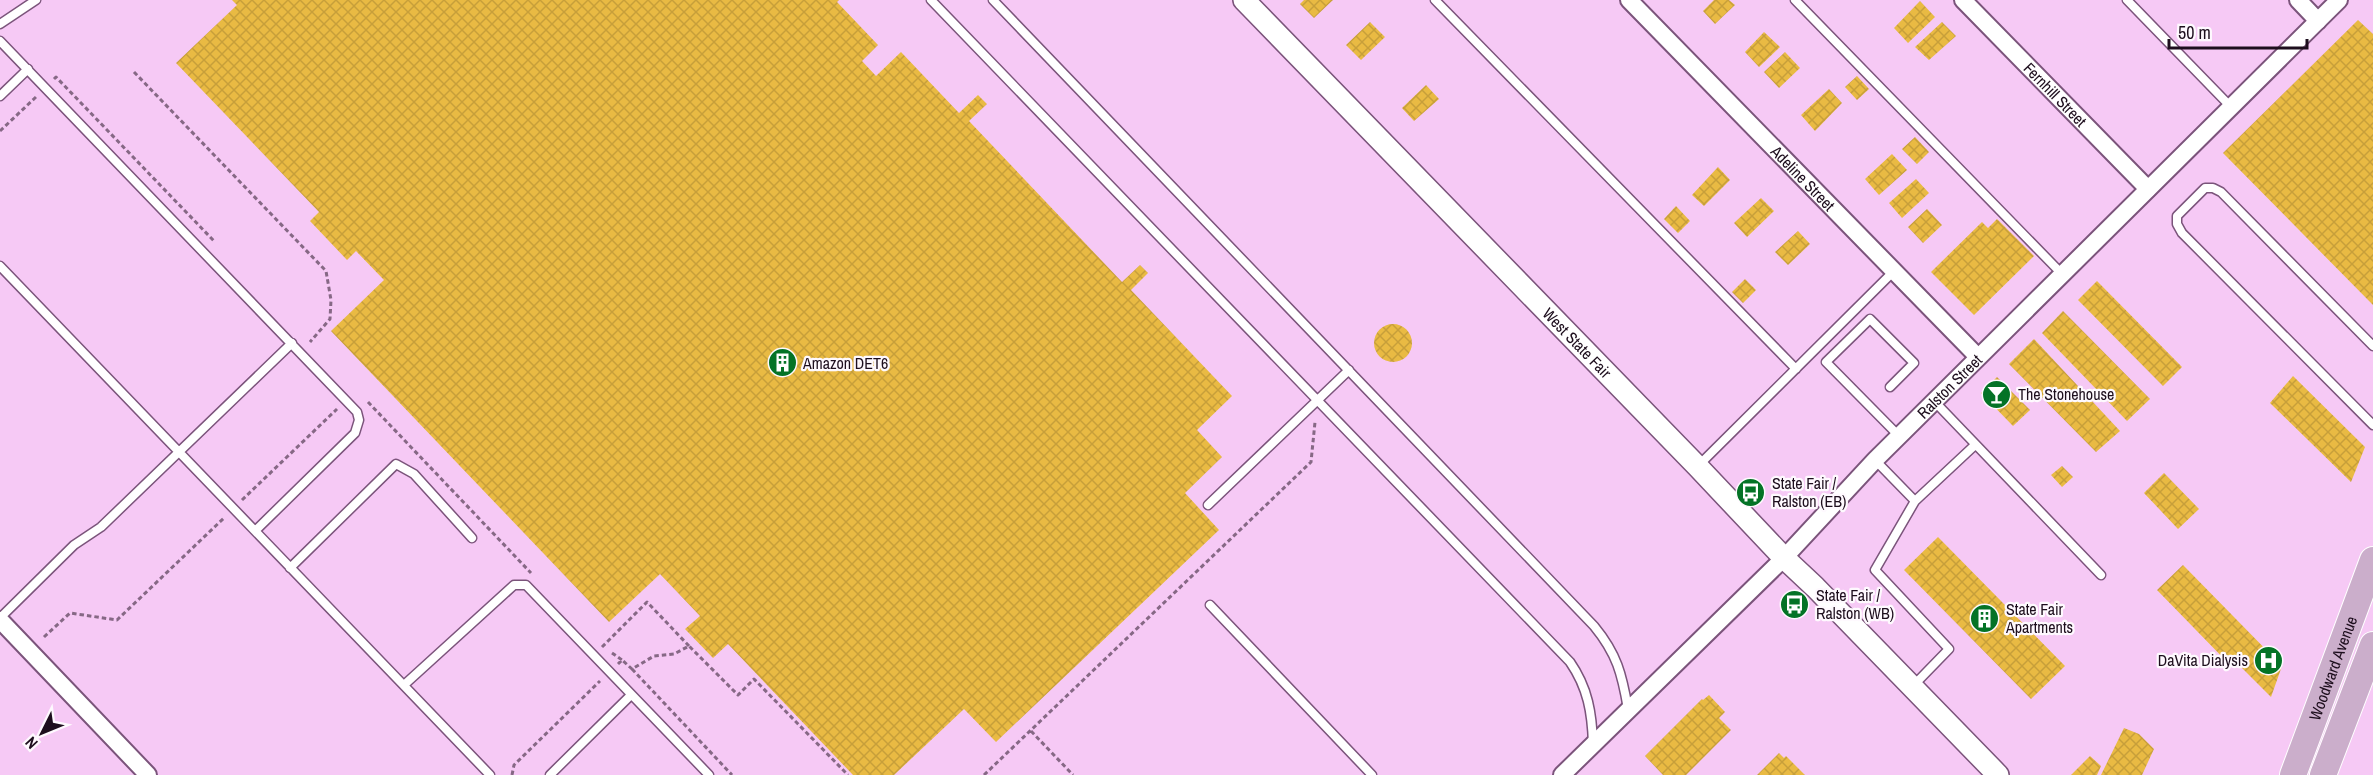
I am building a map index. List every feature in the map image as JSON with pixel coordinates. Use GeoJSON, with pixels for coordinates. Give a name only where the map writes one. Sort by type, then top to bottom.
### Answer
{"type":"FeatureCollection","features":[{"type":"Feature","properties":{"kind":"main road","name":"Woodward Avenue"},"geometry":{"type":"LineString","coordinates":[[2293,775],[2373,560]]}},
{"type":"Feature","properties":{"kind":"main road"},"geometry":{"type":"LineString","coordinates":[[2323,775],[2373,645]]}},
{"type":"Feature","properties":{"kind":"street","name":"West State Fair"},"geometry":{"type":"LineString","coordinates":[[1244,0],[1698,466],[1784,558],[1913,686],[1998,775]]}},
{"type":"Feature","properties":{"kind":"street","name":"Adeline Street"},"geometry":{"type":"LineString","coordinates":[[1629,0],[1978,357]]}},
{"type":"Feature","properties":{"kind":"street","name":"Fernhill Street"},"geometry":{"type":"LineString","coordinates":[[1963,0],[2148,189]]}},
{"type":"Feature","properties":{"kind":"street"},"geometry":{"type":"LineString","coordinates":[[2298,0],[2318,21]]}},
{"type":"Feature","properties":{"kind":"street","name":"Ralston Street"},"geometry":{"type":"LineString","coordinates":[[1562,775],[1784,558],[1875,460],[2339,0]]}},
{"type":"Feature","properties":{"kind":"street"},"geometry":{"type":"LineString","coordinates":[[0,619],[148,775]]}},
{"type":"Feature","properties":{"kind":"lane"},"geometry":{"type":"LineString","coordinates":[[0,24],[36,0]]}},
{"type":"Feature","properties":{"kind":"lane"},"geometry":{"type":"LineString","coordinates":[[931,0],[1569,662],[1577,673],[1589,701],[1593,744]]}},
{"type":"Feature","properties":{"kind":"lane"},"geometry":{"type":"LineString","coordinates":[[993,0],[1594,626],[1608,642],[1617,660],[1628,709]]}},
{"type":"Feature","properties":{"kind":"lane"},"geometry":{"type":"LineString","coordinates":[[1435,0],[1796,369]]}},
{"type":"Feature","properties":{"kind":"lane"},"geometry":{"type":"LineString","coordinates":[[1795,0],[2062,274]]}},
{"type":"Feature","properties":{"kind":"lane"},"geometry":{"type":"LineString","coordinates":[[2127,0],[2231,107]]}},
{"type":"Feature","properties":{"kind":"lane"},"geometry":{"type":"LineString","coordinates":[[0,41],[347,399],[357,412],[359,420],[355,433],[255,531]]}},
{"type":"Feature","properties":{"kind":"lane"},"geometry":{"type":"LineString","coordinates":[[0,96],[28,69]]}},
{"type":"Feature","properties":{"kind":"lane"},"geometry":{"type":"LineString","coordinates":[[2373,346],[2221,192],[2213,188],[2205,188],[2177,216],[2177,224],[2182,233],[2373,425]]}},
{"type":"Feature","properties":{"kind":"lane"},"geometry":{"type":"LineString","coordinates":[[0,266],[489,775]]}},
{"type":"Feature","properties":{"kind":"lane"},"geometry":{"type":"LineString","coordinates":[[1698,466],[1894,271]]}},
{"type":"Feature","properties":{"kind":"lane"},"geometry":{"type":"LineString","coordinates":[[1890,387],[1914,363],[1870,318],[1826,362],[1899,436]]}},
{"type":"Feature","properties":{"kind":"lane"},"geometry":{"type":"LineString","coordinates":[[0,619],[75,545],[101,527],[292,343]]}},
{"type":"Feature","properties":{"kind":"lane"},"geometry":{"type":"LineString","coordinates":[[1208,505],[1349,370]]}},
{"type":"Feature","properties":{"kind":"lane"},"geometry":{"type":"LineString","coordinates":[[1934,401],[2101,575]]}},
{"type":"Feature","properties":{"kind":"lane"},"geometry":{"type":"LineString","coordinates":[[1913,686],[1949,649],[1875,570],[1915,501],[1975,445]]}},
{"type":"Feature","properties":{"kind":"lane"},"geometry":{"type":"LineString","coordinates":[[1875,460],[1915,501]]}},
{"type":"Feature","properties":{"kind":"lane"},"geometry":{"type":"LineString","coordinates":[[290,568],[396,464],[414,474],[472,538]]}},
{"type":"Feature","properties":{"kind":"lane"},"geometry":{"type":"LineString","coordinates":[[404,686],[514,585],[526,585],[708,775]]}},
{"type":"Feature","properties":{"kind":"lane"},"geometry":{"type":"LineString","coordinates":[[1210,605],[1372,775]]}},
{"type":"Feature","properties":{"kind":"lane"},"geometry":{"type":"LineString","coordinates":[[550,775],[632,695]]}},
{"type":"Feature","properties":{"kind":"path"},"geometry":{"type":"LineString","coordinates":[[134,72],[326,271],[331,300],[330,319],[310,342],[306,337]]}},
{"type":"Feature","properties":{"kind":"path"},"geometry":{"type":"LineString","coordinates":[[0,131],[56,77],[219,246]]}},
{"type":"Feature","properties":{"kind":"path"},"geometry":{"type":"LineString","coordinates":[[44,637],[70,613],[117,620],[356,390],[537,578]]}},
{"type":"Feature","properties":{"kind":"path"},"geometry":{"type":"LineString","coordinates":[[984,775],[1311,462],[1318,400]]}},
{"type":"Feature","properties":{"kind":"path"},"geometry":{"type":"LineString","coordinates":[[602,647],[647,602],[738,695],[754,679],[848,775]]}},
{"type":"Feature","properties":{"kind":"path"},"geometry":{"type":"LineString","coordinates":[[632,669],[654,656],[674,654],[689,646]]}},
{"type":"Feature","properties":{"kind":"path"},"geometry":{"type":"LineString","coordinates":[[512,775],[514,765],[622,660],[732,775]]}},
{"type":"Feature","properties":{"kind":"path"},"geometry":{"type":"LineString","coordinates":[[1030,730],[1073,775]]}},
{"type":"Feature","properties":{"kind":"building","name":"Amazon DET6"},"geometry":{"type":"Polygon","coordinates":[[[232,0],[839,0],[837,2],[878,45],[862,61],[876,76],[901,52],[959,113],[978,95],[987,104],[969,121],[1122,282],[1140,265],[1148,273],[1131,290],[1232,396],[1197,430],[1222,457],[1185,493],[1219,530],[996,742],[964,709],[894,775],[853,775],[728,644],[713,658],[685,629],[700,616],[660,574],[609,622],[331,331],[384,280],[356,251],[347,260],[310,221],[319,212],[176,63],[237,5],[232,0]]]}},
{"type":"Feature","properties":{"kind":"building"},"geometry":{"type":"Polygon","coordinates":[[[1304,0],[1333,0],[1314,18],[1300,4],[1304,0]]]}},
{"type":"Feature","properties":{"kind":"building"},"geometry":{"type":"Polygon","coordinates":[[[1714,0],[1729,0],[1735,5],[1715,24],[1703,11],[1714,0]]]}},
{"type":"Feature","properties":{"kind":"building"},"geometry":{"type":"Polygon","coordinates":[[[1920,1],[1935,17],[1908,43],[1894,28],[1920,1]]]}},
{"type":"Feature","properties":{"kind":"building"},"geometry":{"type":"Polygon","coordinates":[[[2358,20],[2373,34],[2373,305],[2223,153],[2358,20]]]}},
{"type":"Feature","properties":{"kind":"building"},"geometry":{"type":"Polygon","coordinates":[[[1370,22],[1385,37],[1361,60],[1346,45],[1370,22]]]}},
{"type":"Feature","properties":{"kind":"building"},"geometry":{"type":"Polygon","coordinates":[[[1942,22],[1956,36],[1929,60],[1915,47],[1942,22]]]}},
{"type":"Feature","properties":{"kind":"building"},"geometry":{"type":"Polygon","coordinates":[[[1764,32],[1780,47],[1759,67],[1745,52],[1764,32]]]}},
{"type":"Feature","properties":{"kind":"building"},"geometry":{"type":"Polygon","coordinates":[[[1785,52],[1800,68],[1779,88],[1764,72],[1785,52]]]}},
{"type":"Feature","properties":{"kind":"building"},"geometry":{"type":"Polygon","coordinates":[[[1857,76],[1869,89],[1857,100],[1845,87],[1857,76]]]}},
{"type":"Feature","properties":{"kind":"building"},"geometry":{"type":"Polygon","coordinates":[[[1426,85],[1439,99],[1414,121],[1402,108],[1426,85]]]}},
{"type":"Feature","properties":{"kind":"building"},"geometry":{"type":"Polygon","coordinates":[[[1829,89],[1842,103],[1815,131],[1801,115],[1829,89]]]}},
{"type":"Feature","properties":{"kind":"building"},"geometry":{"type":"Polygon","coordinates":[[[1915,137],[1929,152],[1917,164],[1902,149],[1915,137]]]}},
{"type":"Feature","properties":{"kind":"building"},"geometry":{"type":"Polygon","coordinates":[[[1892,154],[1907,170],[1879,195],[1865,179],[1892,154]]]}},
{"type":"Feature","properties":{"kind":"building"},"geometry":{"type":"Polygon","coordinates":[[[1718,167],[1730,180],[1704,206],[1692,195],[1718,167]]]}},
{"type":"Feature","properties":{"kind":"building"},"geometry":{"type":"Polygon","coordinates":[[[1916,179],[1929,193],[1902,218],[1889,203],[1916,179]]]}},
{"type":"Feature","properties":{"kind":"building"},"geometry":{"type":"Polygon","coordinates":[[[1761,198],[1774,211],[1747,237],[1734,223],[1761,198]]]}},
{"type":"Feature","properties":{"kind":"building"},"geometry":{"type":"Polygon","coordinates":[[[1676,206],[1690,221],[1678,233],[1664,219],[1676,206]]]}},
{"type":"Feature","properties":{"kind":"building"},"geometry":{"type":"Polygon","coordinates":[[[1927,209],[1942,225],[1923,243],[1908,227],[1927,209]]]}},
{"type":"Feature","properties":{"kind":"building"},"geometry":{"type":"Polygon","coordinates":[[[1997,219],[2034,256],[1974,315],[1931,272],[1982,222],[1988,228],[1997,219]]]}},
{"type":"Feature","properties":{"kind":"building"},"geometry":{"type":"Polygon","coordinates":[[[1798,231],[1810,244],[1788,265],[1775,252],[1798,231]]]}},
{"type":"Feature","properties":{"kind":"building"},"geometry":{"type":"Polygon","coordinates":[[[1745,279],[1756,290],[1743,303],[1732,292],[1745,279]]]}},
{"type":"Feature","properties":{"kind":"building"},"geometry":{"type":"Polygon","coordinates":[[[2097,281],[2182,367],[2163,386],[2078,300],[2097,281]]]}},
{"type":"Feature","properties":{"kind":"building"},"geometry":{"type":"Polygon","coordinates":[[[2063,311],[2150,399],[2127,421],[2042,333],[2063,311]]]}},
{"type":"Feature","properties":{"kind":"building"},"geometry":{"type":"Polygon","coordinates":[[[1393,324],[1407,329],[1412,343],[1407,357],[1393,362],[1379,357],[1374,343],[1379,329],[1393,324]]]}},
{"type":"Feature","properties":{"kind":"building"},"geometry":{"type":"Polygon","coordinates":[[[2034,339],[2120,431],[2096,452],[2009,364],[2034,339]]]}},
{"type":"Feature","properties":{"kind":"building"},"geometry":{"type":"Polygon","coordinates":[[[2293,376],[2365,447],[2351,482],[2270,403],[2293,376]]]}},
{"type":"Feature","properties":{"kind":"building"},"geometry":{"type":"Polygon","coordinates":[[[1997,377],[2030,410],[2013,426],[1981,393],[1997,377]]]}},
{"type":"Feature","properties":{"kind":"building"},"geometry":{"type":"Polygon","coordinates":[[[2062,466],[2073,477],[2062,487],[2051,475],[2062,466]]]}},
{"type":"Feature","properties":{"kind":"building"},"geometry":{"type":"Polygon","coordinates":[[[2164,473],[2199,509],[2178,529],[2144,493],[2164,473]]]}},
{"type":"Feature","properties":{"kind":"building","name":"State Fair Apartments"},"geometry":{"type":"Polygon","coordinates":[[[1938,537],[2065,666],[2031,699],[1904,570],[1938,537]]]}},
{"type":"Feature","properties":{"kind":"building"},"geometry":{"type":"Polygon","coordinates":[[[2183,565],[2282,666],[2271,697],[2237,663],[2232,667],[2157,590],[2183,565]]]}},
{"type":"Feature","properties":{"kind":"building"},"geometry":{"type":"Polygon","coordinates":[[[1709,695],[1725,712],[1719,718],[1731,730],[1686,775],[1663,775],[1645,756],[1702,699],[1709,695]]]}},
{"type":"Feature","properties":{"kind":"building"},"geometry":{"type":"Polygon","coordinates":[[[2124,728],[2139,734],[2154,749],[2142,775],[2101,775],[2124,728]]]}},
{"type":"Feature","properties":{"kind":"building"},"geometry":{"type":"Polygon","coordinates":[[[1779,753],[1784,758],[1786,756],[1805,775],[1757,775],[1779,753]]]}},
{"type":"Feature","properties":{"kind":"building"},"geometry":{"type":"Polygon","coordinates":[[[2090,756],[2101,766],[2097,775],[2071,775],[2090,756]]]}},
{"type":"Feature","properties":{"kind":"place","name":"Amazon DET6"},"geometry":{"type":"Point","coordinates":[782,363]}},
{"type":"Feature","properties":{"kind":"place","name":"The Stonehouse"},"geometry":{"type":"Point","coordinates":[1997,394]}},
{"type":"Feature","properties":{"kind":"place","name":"State Fair / Ralston (EB)"},"geometry":{"type":"Point","coordinates":[1751,492]}},
{"type":"Feature","properties":{"kind":"place","name":"State Fair / Ralston (WB)"},"geometry":{"type":"Point","coordinates":[1795,604]}},
{"type":"Feature","properties":{"kind":"place","name":"State Fair Apartments"},"geometry":{"type":"Point","coordinates":[1985,618]}},
{"type":"Feature","properties":{"kind":"place","name":"DaVita Dialysis"},"geometry":{"type":"Point","coordinates":[2269,660]}}]}
